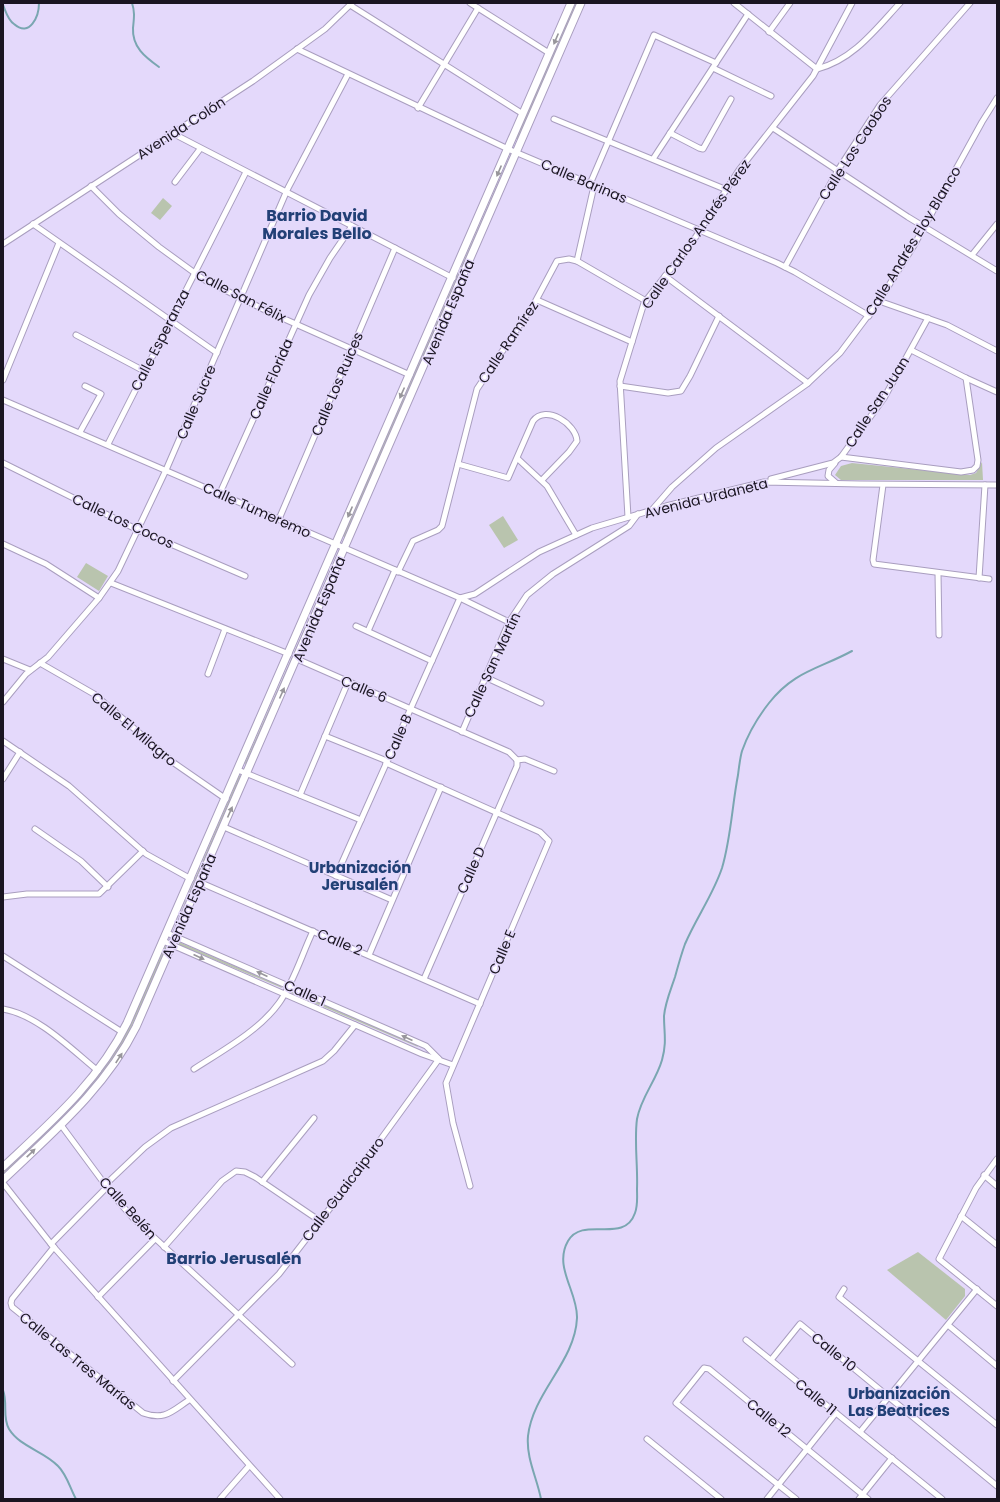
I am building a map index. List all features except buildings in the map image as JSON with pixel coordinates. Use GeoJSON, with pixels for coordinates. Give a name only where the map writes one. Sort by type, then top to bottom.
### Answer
{"type":"FeatureCollection","features":[{"type":"Feature","properties":{"kind":"main road","name":"Avenida España"},"geometry":{"type":"LineString","coordinates":[[3,1167],[72,1101],[98,1071],[122,1032],[226,799],[571,3]]}},
{"type":"Feature","properties":{"kind":"main road","name":"Avenida España"},"geometry":{"type":"LineString","coordinates":[[3,1181],[98,1087],[124,1049],[224,827],[581,3]]}},
{"type":"Feature","properties":{"kind":"street"},"geometry":{"type":"LineString","coordinates":[[470,3],[550,53]]}},
{"type":"Feature","properties":{"kind":"street"},"geometry":{"type":"LineString","coordinates":[[734,3],[817,69],[829,66],[843,59],[872,33],[900,3]]}},
{"type":"Feature","properties":{"kind":"street"},"geometry":{"type":"LineString","coordinates":[[769,32],[790,3]]}},
{"type":"Feature","properties":{"kind":"street","name":"Calle Carlos Andrés Pérez"},"geometry":{"type":"LineString","coordinates":[[628,517],[620,386],[621,374],[646,301],[700,230],[740,170],[817,69],[852,3]]}},
{"type":"Feature","properties":{"kind":"street","name":"Calle Los Caobos"},"geometry":{"type":"LineString","coordinates":[[785,267],[838,170],[880,105],[970,3]]}},
{"type":"Feature","properties":{"kind":"street"},"geometry":{"type":"LineString","coordinates":[[351,4],[523,114]]}},
{"type":"Feature","properties":{"kind":"street","name":"Avenida Colón"},"geometry":{"type":"LineString","coordinates":[[3,244],[253,81],[330,24],[351,4]]}},
{"type":"Feature","properties":{"kind":"street"},"geometry":{"type":"LineString","coordinates":[[418,108],[478,8]]}},
{"type":"Feature","properties":{"kind":"street"},"geometry":{"type":"LineString","coordinates":[[653,160],[748,14]]}},
{"type":"Feature","properties":{"kind":"street"},"geometry":{"type":"LineString","coordinates":[[646,301],[577,262],[592,185],[608,140],[654,35],[716,63]]}},
{"type":"Feature","properties":{"kind":"street","name":"Calle Barinas"},"geometry":{"type":"LineString","coordinates":[[297,49],[418,108],[508,149],[785,267],[869,316]]}},
{"type":"Feature","properties":{"kind":"street"},"geometry":{"type":"LineString","coordinates":[[713,68],[771,96]]}},
{"type":"Feature","properties":{"kind":"street","name":"Calle Sucre"},"geometry":{"type":"LineString","coordinates":[[3,702],[30,670],[48,657],[111,583],[166,470],[286,193],[348,74]]}},
{"type":"Feature","properties":{"kind":"street","name":"Calle Andrés Eloy Blanco"},"geometry":{"type":"LineString","coordinates":[[652,510],[672,487],[716,448],[808,383],[840,353],[880,301],[997,98]]}},
{"type":"Feature","properties":{"kind":"street"},"geometry":{"type":"LineString","coordinates":[[670,133],[703,149],[730,99]]}},
{"type":"Feature","properties":{"kind":"street"},"geometry":{"type":"LineString","coordinates":[[554,119],[726,190]]}},
{"type":"Feature","properties":{"kind":"street"},"geometry":{"type":"LineString","coordinates":[[773,128],[924,227],[997,271]]}},
{"type":"Feature","properties":{"kind":"street"},"geometry":{"type":"LineString","coordinates":[[172,134],[453,278]]}},
{"type":"Feature","properties":{"kind":"street"},"geometry":{"type":"LineString","coordinates":[[175,182],[200,149]]}},
{"type":"Feature","properties":{"kind":"street","name":"Calle Esperanza"},"geometry":{"type":"LineString","coordinates":[[108,444],[246,172]]}},
{"type":"Feature","properties":{"kind":"street","name":"Calle San Félix"},"geometry":{"type":"LineString","coordinates":[[91,186],[124,219],[194,272],[240,298],[410,375]]}},
{"type":"Feature","properties":{"kind":"street"},"geometry":{"type":"LineString","coordinates":[[33,224],[216,353]]}},
{"type":"Feature","properties":{"kind":"street"},"geometry":{"type":"LineString","coordinates":[[972,255],[997,224]]}},
{"type":"Feature","properties":{"kind":"street","name":"Calle Florida"},"geometry":{"type":"LineString","coordinates":[[220,493],[295,324],[321,274],[352,226]]}},
{"type":"Feature","properties":{"kind":"street"},"geometry":{"type":"LineString","coordinates":[[3,380],[59,243]]}},
{"type":"Feature","properties":{"kind":"street","name":"Calle Los Ruices"},"geometry":{"type":"LineString","coordinates":[[279,519],[395,248]]}},
{"type":"Feature","properties":{"kind":"street","name":"Calle Ramírez"},"geometry":{"type":"LineString","coordinates":[[397,571],[415,539],[441,528],[477,389],[537,300],[558,261],[570,259],[577,262]]}},
{"type":"Feature","properties":{"kind":"street"},"geometry":{"type":"LineString","coordinates":[[665,276],[808,383]]}},
{"type":"Feature","properties":{"kind":"street"},"geometry":{"type":"LineString","coordinates":[[537,300],[632,342]]}},
{"type":"Feature","properties":{"kind":"street"},"geometry":{"type":"LineString","coordinates":[[880,301],[960,331],[997,351]]}},
{"type":"Feature","properties":{"kind":"street"},"geometry":{"type":"LineString","coordinates":[[620,386],[668,393],[681,391],[690,376],[719,316]]}},
{"type":"Feature","properties":{"kind":"street","name":"Calle San Juan"},"geometry":{"type":"LineString","coordinates":[[764,482],[835,462],[841,457],[884,398],[928,318]]}},
{"type":"Feature","properties":{"kind":"street"},"geometry":{"type":"LineString","coordinates":[[76,335],[144,371]]}},
{"type":"Feature","properties":{"kind":"street"},"geometry":{"type":"LineString","coordinates":[[911,350],[997,392]]}},
{"type":"Feature","properties":{"kind":"street"},"geometry":{"type":"LineString","coordinates":[[841,457],[961,472],[973,470],[977,466],[978,460],[966,378]]}},
{"type":"Feature","properties":{"kind":"street"},"geometry":{"type":"LineString","coordinates":[[80,432],[101,394],[85,386]]}},
{"type":"Feature","properties":{"kind":"street","name":"Calle Tumeremo"},"geometry":{"type":"LineString","coordinates":[[3,400],[108,444],[460,598],[509,622]]}},
{"type":"Feature","properties":{"kind":"street"},"geometry":{"type":"LineString","coordinates":[[458,464],[508,478],[518,459],[533,421],[537,417],[544,414],[550,415],[568,424],[577,437],[577,442],[542,480]]}},
{"type":"Feature","properties":{"kind":"street"},"geometry":{"type":"LineString","coordinates":[[518,459],[542,480],[559,505],[576,535]]}},
{"type":"Feature","properties":{"kind":"street"},"geometry":{"type":"LineString","coordinates":[[835,462],[829,470],[828,476],[836,483]]}},
{"type":"Feature","properties":{"kind":"street","name":"Calle Los Cocos"},"geometry":{"type":"LineString","coordinates":[[3,463],[138,530],[245,576]]}},
{"type":"Feature","properties":{"kind":"street","name":"Avenida Urdaneta"},"geometry":{"type":"LineString","coordinates":[[460,598],[475,594],[533,555],[576,535],[652,510],[764,482],[997,484]]}},
{"type":"Feature","properties":{"kind":"street"},"geometry":{"type":"LineString","coordinates":[[883,484],[873,560],[874,564],[988,579]]}},
{"type":"Feature","properties":{"kind":"street"},"geometry":{"type":"LineString","coordinates":[[979,578],[985,485]]}},
{"type":"Feature","properties":{"kind":"street","name":"Calle San Martín"},"geometry":{"type":"LineString","coordinates":[[462,732],[509,622],[528,595],[541,583],[629,526],[638,514]]}},
{"type":"Feature","properties":{"kind":"street"},"geometry":{"type":"LineString","coordinates":[[3,544],[46,564],[99,598]]}},
{"type":"Feature","properties":{"kind":"street"},"geometry":{"type":"LineString","coordinates":[[368,631],[397,571]]}},
{"type":"Feature","properties":{"kind":"street"},"geometry":{"type":"LineString","coordinates":[[938,573],[939,635]]}},
{"type":"Feature","properties":{"kind":"street"},"geometry":{"type":"LineString","coordinates":[[111,583],[289,654]]}},
{"type":"Feature","properties":{"kind":"street","name":"Calle B"},"geometry":{"type":"LineString","coordinates":[[336,876],[460,598]]}},
{"type":"Feature","properties":{"kind":"street"},"geometry":{"type":"LineString","coordinates":[[356,626],[432,661]]}},
{"type":"Feature","properties":{"kind":"street"},"geometry":{"type":"LineString","coordinates":[[208,674],[225,629]]}},
{"type":"Feature","properties":{"kind":"street"},"geometry":{"type":"LineString","coordinates":[[3,659],[30,670]]}},
{"type":"Feature","properties":{"kind":"street","name":"Calle 6"},"geometry":{"type":"LineString","coordinates":[[297,659],[509,752],[517,760]]}},
{"type":"Feature","properties":{"kind":"street","name":"Calle El Milagro"},"geometry":{"type":"LineString","coordinates":[[40,663],[99,698],[174,763],[226,799]]}},
{"type":"Feature","properties":{"kind":"street"},"geometry":{"type":"LineString","coordinates":[[485,678],[541,703]]}},
{"type":"Feature","properties":{"kind":"street"},"geometry":{"type":"LineString","coordinates":[[300,795],[348,682]]}},
{"type":"Feature","properties":{"kind":"street"},"geometry":{"type":"LineString","coordinates":[[325,736],[387,762],[496,813]]}},
{"type":"Feature","properties":{"kind":"street"},"geometry":{"type":"LineString","coordinates":[[3,741],[69,786],[143,851],[191,879]]}},
{"type":"Feature","properties":{"kind":"street"},"geometry":{"type":"LineString","coordinates":[[3,778],[20,752]]}},
{"type":"Feature","properties":{"kind":"street"},"geometry":{"type":"LineString","coordinates":[[517,760],[525,758],[554,771]]}},
{"type":"Feature","properties":{"kind":"street","name":"Calle D"},"geometry":{"type":"LineString","coordinates":[[424,979],[517,766],[517,760]]}},
{"type":"Feature","properties":{"kind":"street"},"geometry":{"type":"LineString","coordinates":[[238,770],[361,820]]}},
{"type":"Feature","properties":{"kind":"street"},"geometry":{"type":"LineString","coordinates":[[369,955],[441,787]]}},
{"type":"Feature","properties":{"kind":"street","name":"Calle E"},"geometry":{"type":"LineString","coordinates":[[470,1186],[446,1083],[452,1065],[548,846],[548,839],[540,832],[496,813]]}},
{"type":"Feature","properties":{"kind":"street"},"geometry":{"type":"LineString","coordinates":[[224,827],[392,900]]}},
{"type":"Feature","properties":{"kind":"street"},"geometry":{"type":"LineString","coordinates":[[35,829],[76,857],[108,887]]}},
{"type":"Feature","properties":{"kind":"street"},"geometry":{"type":"LineString","coordinates":[[3,896],[27,894],[95,895],[108,887],[143,851]]}},
{"type":"Feature","properties":{"kind":"street","name":"Calle 2"},"geometry":{"type":"LineString","coordinates":[[199,882],[480,1004]]}},
{"type":"Feature","properties":{"kind":"street"},"geometry":{"type":"LineString","coordinates":[[194,1069],[229,1047],[259,1024],[276,1008],[285,994],[313,931]]}},
{"type":"Feature","properties":{"kind":"street","name":"Calle 1"},"geometry":{"type":"LineString","coordinates":[[167,933],[426,1046],[439,1059]]}},
{"type":"Feature","properties":{"kind":"street","name":"Calle 1"},"geometry":{"type":"LineString","coordinates":[[163,941],[422,1054],[452,1065]]}},
{"type":"Feature","properties":{"kind":"street"},"geometry":{"type":"LineString","coordinates":[[3,956],[122,1032]]}},
{"type":"Feature","properties":{"kind":"street"},"geometry":{"type":"LineString","coordinates":[[3,1009],[20,1014],[48,1031],[98,1071]]}},
{"type":"Feature","properties":{"kind":"street"},"geometry":{"type":"LineString","coordinates":[[52,1246],[106,1186],[145,1147],[170,1128],[323,1061],[334,1051],[355,1025]]}},
{"type":"Feature","properties":{"kind":"street","name":"Calle Guaicaipuro"},"geometry":{"type":"LineString","coordinates":[[173,1382],[237,1314],[269,1285],[320,1221],[439,1059]]}},
{"type":"Feature","properties":{"kind":"street"},"geometry":{"type":"LineString","coordinates":[[262,1182],[314,1118]]}},
{"type":"Feature","properties":{"kind":"street","name":"Calle Belén"},"geometry":{"type":"LineString","coordinates":[[61,1125],[106,1186],[155,1239],[292,1364]]}},
{"type":"Feature","properties":{"kind":"street"},"geometry":{"type":"LineString","coordinates":[[997,1159],[984,1175],[939,1259],[997,1306]]}},
{"type":"Feature","properties":{"kind":"street"},"geometry":{"type":"LineString","coordinates":[[164,1247],[222,1181],[236,1170],[245,1172],[262,1182],[320,1221]]}},
{"type":"Feature","properties":{"kind":"street"},"geometry":{"type":"LineString","coordinates":[[984,1175],[997,1186]]}},
{"type":"Feature","properties":{"kind":"street"},"geometry":{"type":"LineString","coordinates":[[3,1181],[52,1246],[189,1400],[280,1499]]}},
{"type":"Feature","properties":{"kind":"street"},"geometry":{"type":"LineString","coordinates":[[961,1216],[997,1245]]}},
{"type":"Feature","properties":{"kind":"street"},"geometry":{"type":"LineString","coordinates":[[98,1297],[155,1239]]}},
{"type":"Feature","properties":{"kind":"street","name":"Calle Las Tres Marías"},"geometry":{"type":"LineString","coordinates":[[52,1246],[12,1298],[12,1307],[143,1413],[155,1417],[163,1417],[189,1400]]}},
{"type":"Feature","properties":{"kind":"street"},"geometry":{"type":"LineString","coordinates":[[844,1289],[839,1297],[997,1425]]}},
{"type":"Feature","properties":{"kind":"street"},"geometry":{"type":"LineString","coordinates":[[860,1432],[977,1290]]}},
{"type":"Feature","properties":{"kind":"street","name":"Calle 10"},"geometry":{"type":"LineString","coordinates":[[771,1360],[800,1324],[997,1486]]}},
{"type":"Feature","properties":{"kind":"street"},"geometry":{"type":"LineString","coordinates":[[948,1325],[997,1366]]}},
{"type":"Feature","properties":{"kind":"street","name":"Calle 11"},"geometry":{"type":"LineString","coordinates":[[746,1340],[942,1499]]}},
{"type":"Feature","properties":{"kind":"street","name":"Calle 12"},"geometry":{"type":"LineString","coordinates":[[778,1485],[676,1403],[703,1369],[706,1368],[807,1449],[861,1497],[868,1499]]}},
{"type":"Feature","properties":{"kind":"street"},"geometry":{"type":"LineString","coordinates":[[767,1499],[836,1413]]}},
{"type":"Feature","properties":{"kind":"street"},"geometry":{"type":"LineString","coordinates":[[647,1439],[721,1499]]}},
{"type":"Feature","properties":{"kind":"street"},"geometry":{"type":"LineString","coordinates":[[861,1497],[892,1458]]}},
{"type":"Feature","properties":{"kind":"street"},"geometry":{"type":"LineString","coordinates":[[220,1499],[249,1466]]}},
{"type":"Feature","properties":{"kind":"street"},"geometry":{"type":"LineString","coordinates":[[778,1485],[796,1499]]}},
{"type":"Feature","properties":{"kind":"green space"},"geometry":{"type":"Polygon","coordinates":[[[574,3],[578,3],[518,141],[516,138],[574,3]]]}},
{"type":"Feature","properties":{"kind":"green space"},"geometry":{"type":"Polygon","coordinates":[[[511,153],[512,154],[345,538],[343,536],[511,153]]]}},
{"type":"Feature","properties":{"kind":"green space"},"geometry":{"type":"Polygon","coordinates":[[[163,198],[172,206],[160,220],[151,213],[163,198]]]}},
{"type":"Feature","properties":{"kind":"green space"},"geometry":{"type":"Polygon","coordinates":[[[982,462],[983,480],[841,480],[835,475],[841,466],[852,463],[970,475],[976,473],[982,462]]]}},
{"type":"Feature","properties":{"kind":"green space"},"geometry":{"type":"Polygon","coordinates":[[[503,516],[518,540],[504,548],[489,525],[503,516]]]}},
{"type":"Feature","properties":{"kind":"green space"},"geometry":{"type":"Polygon","coordinates":[[[338,553],[247,765],[246,765],[245,763],[338,553]]]}},
{"type":"Feature","properties":{"kind":"green space"},"geometry":{"type":"Polygon","coordinates":[[[86,563],[108,576],[99,591],[77,577],[86,563]]]}},
{"type":"Feature","properties":{"kind":"green space"},"geometry":{"type":"Polygon","coordinates":[[[239,776],[242,776],[176,923],[239,776]]]}},
{"type":"Feature","properties":{"kind":"green space"},"geometry":{"type":"Polygon","coordinates":[[[179,942],[281,986],[282,988],[179,945],[179,942]]]}},
{"type":"Feature","properties":{"kind":"green space"},"geometry":{"type":"Polygon","coordinates":[[[166,945],[168,947],[122,1047],[88,1094],[3,1176],[3,1171],[74,1103],[107,1064],[119,1045],[166,945]]]}},
{"type":"Feature","properties":{"kind":"green space"},"geometry":{"type":"Polygon","coordinates":[[[292,991],[417,1045],[418,1047],[291,993],[292,991]]]}},
{"type":"Feature","properties":{"kind":"green space"},"geometry":{"type":"Polygon","coordinates":[[[918,1252],[965,1289],[965,1296],[946,1320],[887,1270],[918,1252]]]}},
{"type":"Feature","properties":{"kind":"waterway"},"geometry":{"type":"LineString","coordinates":[[3,5],[10,20],[20,28],[25,28],[29,27],[35,19],[39,8],[39,3]]}},
{"type":"Feature","properties":{"kind":"waterway"},"geometry":{"type":"LineString","coordinates":[[132,3],[134,12],[133,35],[137,46],[144,55],[159,67]]}},
{"type":"Feature","properties":{"kind":"waterway"},"geometry":{"type":"LineString","coordinates":[[541,1499],[530,1460],[528,1436],[531,1420],[537,1405],[569,1349],[575,1334],[577,1318],[574,1299],[567,1280],[563,1260],[564,1251],[568,1241],[575,1234],[583,1230],[613,1229],[622,1227],[630,1222],[635,1213],[637,1207],[637,1119],[642,1103],[656,1075],[664,1054],[664,1016],[667,1001],[684,948],[689,934],[714,888],[722,868],[742,751],[757,720],[778,692],[798,677],[852,651]]}},
{"type":"Feature","properties":{"kind":"waterway"},"geometry":{"type":"LineString","coordinates":[[3,1390],[6,1420],[9,1429],[19,1440],[46,1456],[58,1466],[66,1477],[76,1499]]}},
{"type":"Feature","properties":{"kind":"district","name":"Barrio David Morales Bello"},"geometry":{"type":"Point","coordinates":[317,224]}},
{"type":"Feature","properties":{"kind":"district","name":"Urbanización Jerusalén"},"geometry":{"type":"Point","coordinates":[360,876]}},
{"type":"Feature","properties":{"kind":"district","name":"Barrio Jerusalén"},"geometry":{"type":"Point","coordinates":[234,1258]}},
{"type":"Feature","properties":{"kind":"district","name":"Urbanización Las Beatrices"},"geometry":{"type":"Point","coordinates":[899,1402]}}]}
